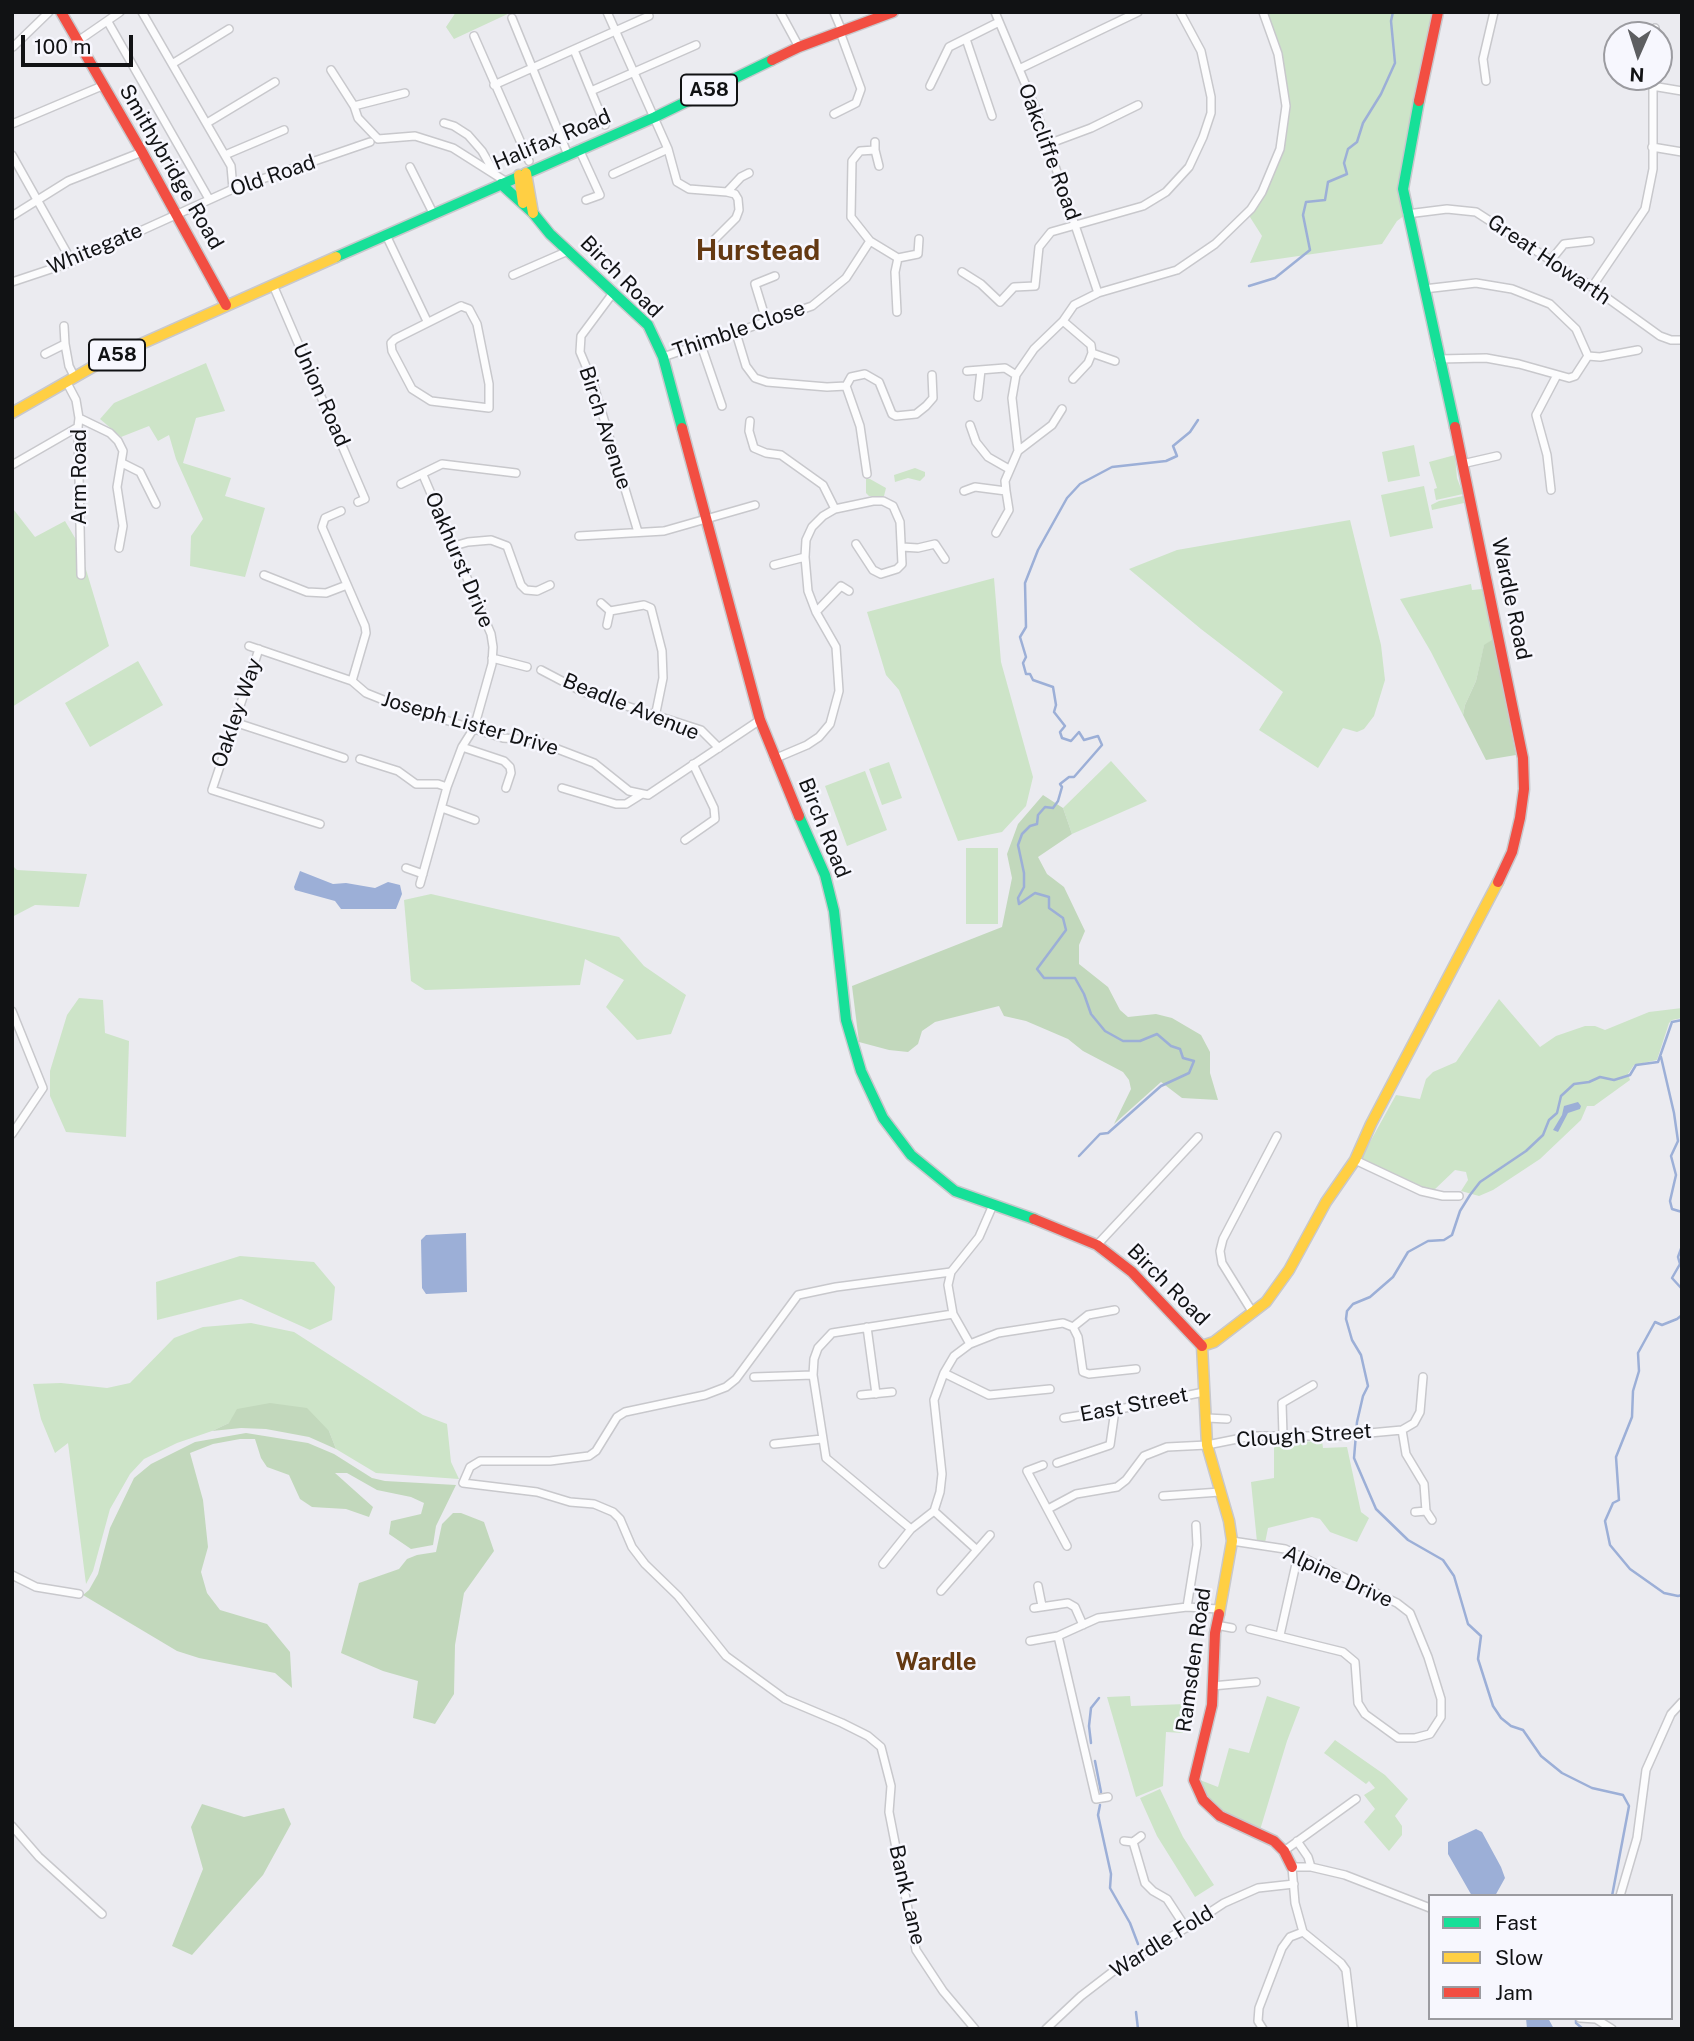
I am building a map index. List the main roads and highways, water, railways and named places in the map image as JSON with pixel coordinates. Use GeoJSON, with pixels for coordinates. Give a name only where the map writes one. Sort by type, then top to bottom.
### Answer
{"type":"FeatureCollection","features":[{"type":"Feature","properties":{"kind":"main road","name":"Smithybridge Road"},"geometry":{"type":"LineString","coordinates":[[61,12],[177,213],[226,305]]}},
{"type":"Feature","properties":{"kind":"main road","name":"Halifax Road"},"geometry":{"type":"LineString","coordinates":[[226,305],[654,117],[799,47],[893,12]]}},
{"type":"Feature","properties":{"kind":"main road","name":"Wardle Road"},"geometry":{"type":"LineString","coordinates":[[1202,1346],[1214,1342],[1254,1313],[1277,1289],[1326,1202],[1353,1161],[1414,1046],[1501,877],[1512,852],[1520,818],[1524,789],[1523,758],[1487,576],[1403,189],[1438,12]]}},
{"type":"Feature","properties":{"kind":"main road"},"geometry":{"type":"LineString","coordinates":[[522,174],[523,203]]}},
{"type":"Feature","properties":{"kind":"main road"},"geometry":{"type":"LineString","coordinates":[[522,174],[533,213]]}},
{"type":"Feature","properties":{"kind":"main road","name":"Birch Road"},"geometry":{"type":"LineString","coordinates":[[503,182],[550,234],[648,325],[663,357],[760,720],[774,759],[825,875],[834,911],[846,1020],[861,1071],[883,1118],[911,1156],[955,1191],[1056,1227],[1097,1245],[1132,1272],[1202,1346]]}},
{"type":"Feature","properties":{"kind":"main road","name":"A58"},"geometry":{"type":"LineString","coordinates":[[12,413],[70,379],[226,305]]}},
{"type":"Feature","properties":{"kind":"main road","name":"Ramsden Road"},"geometry":{"type":"LineString","coordinates":[[1202,1346],[1207,1445],[1232,1541],[1216,1625],[1212,1705],[1194,1780],[1203,1800],[1220,1816],[1274,1841],[1284,1851],[1292,1867]]}},
{"type":"Feature","properties":{"kind":"water"},"geometry":{"type":"Polygon","coordinates":[[[300,871],[333,884],[346,883],[375,888],[388,882],[400,885],[402,894],[396,909],[341,909],[335,901],[295,890],[300,871]]]}},
{"type":"Feature","properties":{"kind":"water"},"geometry":{"type":"Polygon","coordinates":[[[1578,1102],[1580,1109],[1568,1113],[1558,1132],[1553,1130],[1564,1106],[1578,1102]]]}},
{"type":"Feature","properties":{"kind":"water"},"geometry":{"type":"Polygon","coordinates":[[[466,1233],[467,1292],[426,1294],[422,1288],[421,1240],[426,1235],[466,1233]]]}},
{"type":"Feature","properties":{"kind":"water"},"geometry":{"type":"Polygon","coordinates":[[[1476,1829],[1482,1832],[1505,1878],[1496,1894],[1471,1894],[1448,1854],[1448,1842],[1476,1829]]]}},
{"type":"Feature","properties":{"kind":"water"},"geometry":{"type":"Polygon","coordinates":[[[1526,2020],[1549,2020],[1554,2029],[1527,2029],[1526,2020]]]}},
{"type":"Feature","properties":{"kind":"waterway"},"geometry":{"type":"LineString","coordinates":[[1249,286],[1275,278],[1310,250],[1303,215],[1306,202],[1325,200],[1328,182],[1347,174],[1344,163],[1348,149],[1357,142],[1363,123],[1381,94],[1395,63],[1391,21],[1393,12]]}},
{"type":"Feature","properties":{"kind":"waterway"},"geometry":{"type":"LineString","coordinates":[[1079,1156],[1100,1134],[1108,1133],[1161,1086],[1189,1073],[1194,1061],[1183,1058],[1180,1049],[1171,1046],[1157,1034],[1140,1041],[1123,1041],[1105,1031],[1091,1014],[1075,978],[1044,978],[1037,969],[1066,930],[1063,918],[1049,908],[1049,897],[1035,893],[1019,904],[1018,898],[1024,887],[1024,873],[1018,845],[1022,834],[1030,826],[1037,824],[1038,815],[1045,807],[1053,808],[1058,801],[1062,787],[1060,784],[1069,777],[1074,777],[1102,745],[1098,736],[1084,740],[1079,732],[1071,741],[1062,738],[1060,732],[1065,726],[1054,712],[1056,705],[1053,687],[1033,680],[1030,674],[1026,674],[1023,663],[1026,657],[1020,637],[1026,627],[1025,583],[1038,550],[1067,498],[1080,484],[1112,467],[1166,461],[1177,456],[1173,446],[1190,432],[1198,420]]}},
{"type":"Feature","properties":{"kind":"waterway"},"geometry":{"type":"LineString","coordinates":[[1612,1894],[1629,1806],[1623,1795],[1592,1788],[1562,1773],[1541,1756],[1523,1730],[1511,1726],[1501,1718],[1493,1706],[1478,1659],[1481,1636],[1468,1624],[1454,1576],[1443,1560],[1408,1540],[1376,1509],[1354,1458],[1357,1422],[1368,1386],[1361,1355],[1352,1340],[1346,1319],[1347,1311],[1353,1304],[1370,1297],[1393,1277],[1408,1252],[1428,1241],[1444,1240],[1452,1235],[1460,1211],[1480,1182],[1526,1151],[1543,1135],[1549,1120],[1557,1113],[1561,1096],[1574,1084],[1600,1077],[1614,1080],[1630,1075],[1636,1065],[1658,1062],[1672,1022],[1682,1020]]}},
{"type":"Feature","properties":{"kind":"waterway"},"geometry":{"type":"LineString","coordinates":[[1661,1057],[1678,1141],[1671,1156],[1676,1175],[1670,1201],[1672,1209],[1682,1212]]}},
{"type":"Feature","properties":{"kind":"waterway"},"geometry":{"type":"LineString","coordinates":[[1682,1246],[1678,1257],[1680,1264],[1672,1278],[1682,1289]]}},
{"type":"Feature","properties":{"kind":"waterway"},"geometry":{"type":"LineString","coordinates":[[1682,1315],[1662,1325],[1655,1322],[1638,1353],[1639,1371],[1633,1391],[1632,1417],[1616,1457],[1619,1500],[1613,1503],[1605,1521],[1610,1545],[1630,1569],[1664,1593],[1682,1595]]}},
{"type":"Feature","properties":{"kind":"waterway"},"geometry":{"type":"LineString","coordinates":[[1091,1743],[1091,1708],[1099,1698]]}},
{"type":"Feature","properties":{"kind":"waterway"},"geometry":{"type":"LineString","coordinates":[[1095,1761],[1101,1792]]}},
{"type":"Feature","properties":{"kind":"waterway"},"geometry":{"type":"LineString","coordinates":[[1100,1805],[1098,1815],[1111,1874],[1110,1888],[1130,1923],[1138,1944]]}},
{"type":"Feature","properties":{"kind":"waterway"},"geometry":{"type":"LineString","coordinates":[[1136,2012],[1138,2029]]}},
{"type":"Feature","properties":{"kind":"waterway"},"geometry":{"type":"LineString","coordinates":[[1576,2020],[1583,2029]]}},
{"type":"Feature","properties":{"kind":"district","name":"Hurstead"},"geometry":{"type":"Point","coordinates":[758,251]}},
{"type":"Feature","properties":{"kind":"district","name":"Wardle"},"geometry":{"type":"Point","coordinates":[936,1663]}}]}
